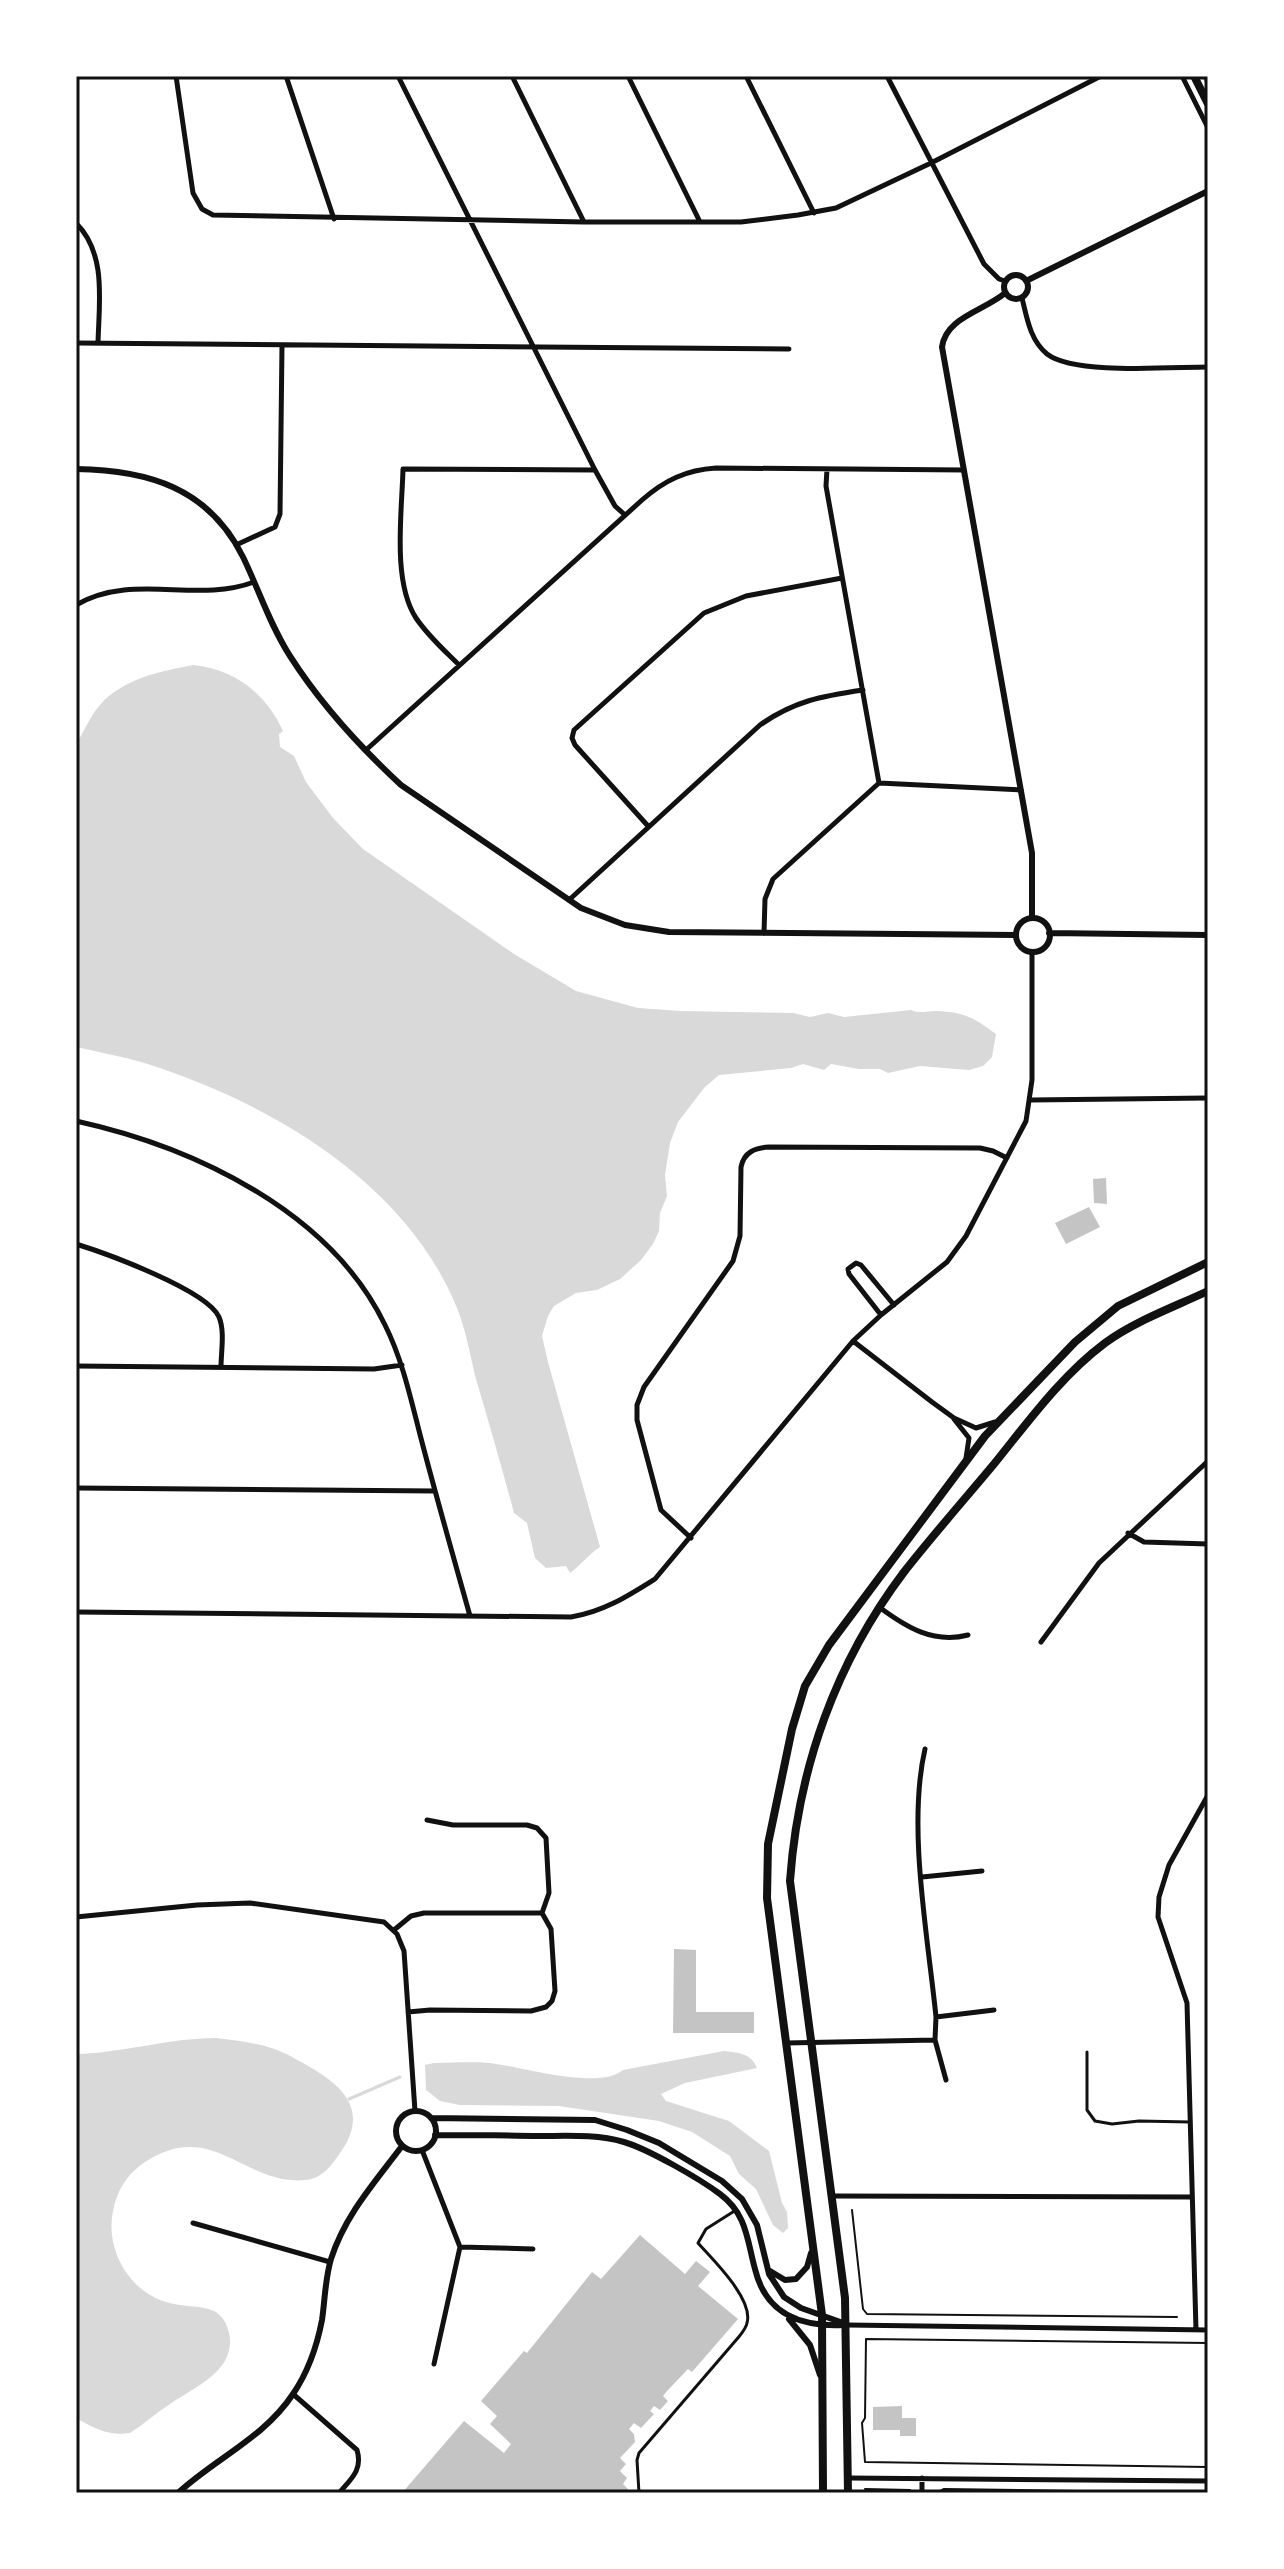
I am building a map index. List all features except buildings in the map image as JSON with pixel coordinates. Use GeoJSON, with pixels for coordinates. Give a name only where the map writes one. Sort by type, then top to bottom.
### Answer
{"type":"FeatureCollection","features":[{"type":"Feature","properties":{"kind":"main road"},"geometry":{"type":"LineString","coordinates":[[1194,76],[1208,104]]}},
{"type":"Feature","properties":{"kind":"main road"},"geometry":{"type":"LineString","coordinates":[[823,2493],[825,2390],[822,2315],[767,1898],[766,1870],[775,1804],[805,1686],[829,1645],[997,1421],[1102,1317],[1138,1295],[1208,1262]]}},
{"type":"Feature","properties":{"kind":"main road"},"geometry":{"type":"LineString","coordinates":[[848,2493],[847,2325],[790,1881],[796,1827],[818,1732],[832,1695],[879,1607],[934,1535],[1076,1367],[1108,1341],[1208,1291]]}},
{"type":"Feature","properties":{"kind":"street"},"geometry":{"type":"LineString","coordinates":[[176,76],[193,193],[202,209],[213,215],[472,222],[741,222],[836,208],[1101,76]]}},
{"type":"Feature","properties":{"kind":"street"},"geometry":{"type":"LineString","coordinates":[[286,76],[334,219]]}},
{"type":"Feature","properties":{"kind":"street"},"geometry":{"type":"LineString","coordinates":[[398,76],[595,470],[615,506],[625,515]]}},
{"type":"Feature","properties":{"kind":"street"},"geometry":{"type":"LineString","coordinates":[[512,76],[584,222]]}},
{"type":"Feature","properties":{"kind":"street"},"geometry":{"type":"LineString","coordinates":[[628,76],[700,222]]}},
{"type":"Feature","properties":{"kind":"street"},"geometry":{"type":"LineString","coordinates":[[746,76],[814,213]]}},
{"type":"Feature","properties":{"kind":"street"},"geometry":{"type":"LineString","coordinates":[[887,76],[984,264],[999,279],[1005,281],[1016,275],[1026,281]]}},
{"type":"Feature","properties":{"kind":"street"},"geometry":{"type":"LineString","coordinates":[[1182,76],[1208,128]]}},
{"type":"Feature","properties":{"kind":"street"},"geometry":{"type":"LineString","coordinates":[[1026,281],[1208,191]]}},
{"type":"Feature","properties":{"kind":"street"},"geometry":{"type":"LineString","coordinates":[[76,223],[92,245],[98,267],[98,343]]}},
{"type":"Feature","properties":{"kind":"street"},"geometry":{"type":"LineString","coordinates":[[1005,281],[1005,293],[1011,299],[1022,298],[1027,292],[1026,281]]}},
{"type":"Feature","properties":{"kind":"street"},"geometry":{"type":"LineString","coordinates":[[1005,293],[993,304],[954,324],[943,337],[943,355],[1032,853],[1032,918]]}},
{"type":"Feature","properties":{"kind":"street"},"geometry":{"type":"LineString","coordinates":[[1022,298],[1034,337],[1047,353],[1063,362],[1089,367],[1208,367]]}},
{"type":"Feature","properties":{"kind":"street"},"geometry":{"type":"LineString","coordinates":[[76,343],[789,349]]}},
{"type":"Feature","properties":{"kind":"street"},"geometry":{"type":"LineString","coordinates":[[236,545],[270,530],[279,519],[282,345]]}},
{"type":"Feature","properties":{"kind":"street"},"geometry":{"type":"LineString","coordinates":[[366,750],[625,515],[669,479],[693,471],[728,468],[964,470]]}},
{"type":"Feature","properties":{"kind":"street"},"geometry":{"type":"LineString","coordinates":[[76,469],[127,472],[170,486],[203,506],[236,545],[290,656],[366,750],[401,785],[569,900],[610,921],[649,930],[764,934],[1016,935]]}},
{"type":"Feature","properties":{"kind":"street"},"geometry":{"type":"LineString","coordinates":[[459,665],[428,633],[407,600],[402,566],[403,469],[595,470]]}},
{"type":"Feature","properties":{"kind":"street"},"geometry":{"type":"LineString","coordinates":[[827,469],[826,486],[879,783]]}},
{"type":"Feature","properties":{"kind":"street"},"geometry":{"type":"LineString","coordinates":[[648,826],[575,745],[572,738],[574,730],[712,608],[739,597],[842,578]]}},
{"type":"Feature","properties":{"kind":"street"},"geometry":{"type":"LineString","coordinates":[[76,605],[99,593],[123,588],[231,589],[254,582]]}},
{"type":"Feature","properties":{"kind":"street"},"geometry":{"type":"LineString","coordinates":[[569,900],[760,725],[781,711],[819,697],[863,690]]}},
{"type":"Feature","properties":{"kind":"street"},"geometry":{"type":"LineString","coordinates":[[764,934],[765,899],[773,879],[879,783],[1021,790]]}},
{"type":"Feature","properties":{"kind":"street"},"geometry":{"type":"LineString","coordinates":[[1032,918],[1042,921],[1049,933],[1047,944],[1032,952],[1019,944],[1016,935],[1023,922],[1032,918]]}},
{"type":"Feature","properties":{"kind":"street"},"geometry":{"type":"LineString","coordinates":[[1049,933],[1208,935]]}},
{"type":"Feature","properties":{"kind":"street"},"geometry":{"type":"LineString","coordinates":[[76,1612],[571,1617],[597,1611],[624,1599],[655,1579],[853,1341],[947,1262],[966,1236],[1026,1121],[1030,1100],[1032,952]]}},
{"type":"Feature","properties":{"kind":"street"},"geometry":{"type":"LineString","coordinates":[[1030,1100],[1208,1098]]}},
{"type":"Feature","properties":{"kind":"street"},"geometry":{"type":"LineString","coordinates":[[76,1121],[132,1135],[249,1188],[315,1235],[344,1262],[384,1322],[402,1365],[470,1616]]}},
{"type":"Feature","properties":{"kind":"street"},"geometry":{"type":"LineString","coordinates":[[691,1538],[661,1510],[637,1420],[637,1405],[644,1387],[723,1278],[736,1254],[740,1236],[741,1167],[745,1156],[756,1148],[769,1147],[980,1148],[1007,1158]]}},
{"type":"Feature","properties":{"kind":"street"},"geometry":{"type":"LineString","coordinates":[[76,1244],[132,1264],[211,1306],[221,1321],[221,1367]]}},
{"type":"Feature","properties":{"kind":"street"},"geometry":{"type":"LineString","coordinates":[[881,1315],[849,1274],[851,1265],[861,1265],[894,1305]]}},
{"type":"Feature","properties":{"kind":"street"},"geometry":{"type":"LineString","coordinates":[[853,1341],[954,1418],[976,1428],[997,1421]]}},
{"type":"Feature","properties":{"kind":"street"},"geometry":{"type":"LineString","coordinates":[[76,1366],[374,1369],[402,1365]]}},
{"type":"Feature","properties":{"kind":"street"},"geometry":{"type":"LineString","coordinates":[[954,1418],[969,1438],[966,1460]]}},
{"type":"Feature","properties":{"kind":"street"},"geometry":{"type":"LineString","coordinates":[[1041,1642],[1099,1563],[1208,1461]]}},
{"type":"Feature","properties":{"kind":"street"},"geometry":{"type":"LineString","coordinates":[[76,1488],[435,1491]]}},
{"type":"Feature","properties":{"kind":"street"},"geometry":{"type":"LineString","coordinates":[[1128,1533],[1144,1542],[1208,1544]]}},
{"type":"Feature","properties":{"kind":"street"},"geometry":{"type":"LineString","coordinates":[[879,1607],[907,1628],[922,1633],[954,1639],[968,1635]]}},
{"type":"Feature","properties":{"kind":"street"},"geometry":{"type":"LineString","coordinates":[[925,1749],[919,1776],[919,1847],[936,2017],[935,2040],[946,2080]]}},
{"type":"Feature","properties":{"kind":"street"},"geometry":{"type":"LineString","coordinates":[[1196,2330],[1187,2003],[1158,1917],[1159,1897],[1169,1865],[1208,1795]]}},
{"type":"Feature","properties":{"kind":"street"},"geometry":{"type":"LineString","coordinates":[[408,2012],[531,2011],[550,2005],[555,1994],[551,1933],[542,1913],[549,1893],[546,1838],[537,1828],[527,1825],[450,1825],[427,1820]]}},
{"type":"Feature","properties":{"kind":"street"},"geometry":{"type":"LineString","coordinates":[[922,1877],[982,1871]]}},
{"type":"Feature","properties":{"kind":"street"},"geometry":{"type":"LineString","coordinates":[[76,1917],[250,1903],[329,1916],[378,1920],[394,1930],[404,1951],[415,2111]]}},
{"type":"Feature","properties":{"kind":"street"},"geometry":{"type":"LineString","coordinates":[[394,1930],[417,1913],[542,1913]]}},
{"type":"Feature","properties":{"kind":"street"},"geometry":{"type":"LineString","coordinates":[[936,2017],[994,2010]]}},
{"type":"Feature","properties":{"kind":"street"},"geometry":{"type":"LineString","coordinates":[[786,2043],[935,2040]]}},
{"type":"Feature","properties":{"kind":"street"},"geometry":{"type":"LineString","coordinates":[[431,2118],[435,2135],[431,2144],[422,2150],[402,2146],[396,2136],[397,2124],[404,2115],[415,2111],[431,2118],[595,2120],[659,2143],[722,2181],[748,2207],[759,2230],[767,2269],[788,2300],[847,2325]]}},
{"type":"Feature","properties":{"kind":"street"},"geometry":{"type":"LineString","coordinates":[[435,2135],[593,2136],[625,2143],[653,2155],[712,2188],[738,2213],[750,2242],[758,2280],[771,2302],[787,2316],[810,2345],[825,2390]]}},
{"type":"Feature","properties":{"kind":"street"},"geometry":{"type":"LineString","coordinates":[[178,2493],[256,2435],[293,2394],[319,2335],[330,2262],[347,2221],[402,2146]]}},
{"type":"Feature","properties":{"kind":"street"},"geometry":{"type":"LineString","coordinates":[[422,2150],[460,2247],[434,2364]]}},
{"type":"Feature","properties":{"kind":"street"},"geometry":{"type":"LineString","coordinates":[[830,2196],[1191,2197]]}},
{"type":"Feature","properties":{"kind":"street"},"geometry":{"type":"LineString","coordinates":[[738,2213],[748,2207]]}},
{"type":"Feature","properties":{"kind":"street"},"geometry":{"type":"LineString","coordinates":[[193,2223],[330,2262]]}},
{"type":"Feature","properties":{"kind":"street"},"geometry":{"type":"LineString","coordinates":[[767,2269],[780,2279],[796,2279],[808,2265],[812,2237]]}},
{"type":"Feature","properties":{"kind":"street"},"geometry":{"type":"LineString","coordinates":[[460,2247],[533,2249]]}},
{"type":"Feature","properties":{"kind":"street"},"geometry":{"type":"LineString","coordinates":[[787,2316],[803,2324],[823,2326],[1208,2330]]}},
{"type":"Feature","properties":{"kind":"street"},"geometry":{"type":"LineString","coordinates":[[293,2394],[357,2450],[360,2463],[357,2472],[339,2493]]}},
{"type":"Feature","properties":{"kind":"street"},"geometry":{"type":"LineString","coordinates":[[848,2478],[1208,2481]]}},
{"type":"Feature","properties":{"kind":"street"},"geometry":{"type":"LineString","coordinates":[[922,2478],[922,2493]]}},
{"type":"Feature","properties":{"kind":"lane"},"geometry":{"type":"LineString","coordinates":[[1087,2052],[1087,2110],[1095,2121],[1112,2124],[1190,2122]]}},
{"type":"Feature","properties":{"kind":"lane"},"geometry":{"type":"LineString","coordinates":[[639,2493],[639,2453],[732,2345],[747,2323],[744,2304],[721,2266],[699,2244],[706,2229],[738,2213]]}},
{"type":"Feature","properties":{"kind":"path"},"geometry":{"type":"LineString","coordinates":[[852,2210],[863,2309],[866,2313],[1177,2317]]}},
{"type":"Feature","properties":{"kind":"path"},"geometry":{"type":"LineString","coordinates":[[1208,2343],[866,2339],[865,2418],[862,2423],[865,2462],[1208,2467]]}},
{"type":"Feature","properties":{"kind":"path"},"geometry":{"type":"LineString","coordinates":[[865,2489],[910,2492]]}},
{"type":"Feature","properties":{"kind":"path"},"geometry":{"type":"LineString","coordinates":[[936,2492],[944,2489],[1208,2493]]}},
{"type":"Feature","properties":{"kind":"shaded area"},"geometry":{"type":"Polygon","coordinates":[[[193,665],[208,667],[235,678],[258,695],[283,731],[279,734],[280,747],[294,756],[306,782],[333,818],[363,849],[514,954],[576,991],[638,1008],[681,1011],[793,1013],[810,1017],[828,1013],[844,1017],[911,1010],[946,1012],[969,1017],[996,1034],[992,1057],[983,1066],[969,1070],[920,1066],[888,1073],[880,1069],[831,1064],[824,1070],[803,1064],[791,1068],[719,1075],[704,1088],[678,1122],[670,1143],[665,1175],[667,1196],[653,1244],[620,1279],[597,1290],[576,1293],[554,1306],[542,1336],[600,1547],[570,1573],[566,1566],[546,1568],[535,1558],[527,1523],[514,1513],[457,1308],[434,1262],[403,1221],[367,1184],[283,1123],[189,1079],[141,1062],[76,1047],[76,744],[96,709],[119,689],[155,673],[193,665]]]}},
{"type":"Feature","properties":{"kind":"shaded area"},"geometry":{"type":"Polygon","coordinates":[[[216,2038],[274,2049],[323,2075],[345,2096],[351,2108],[353,2122],[349,2138],[328,2168],[311,2179],[283,2179],[264,2174],[209,2150],[190,2147],[169,2150],[145,2162],[128,2177],[117,2196],[111,2225],[116,2254],[123,2267],[141,2288],[153,2296],[172,2304],[217,2313],[227,2327],[230,2347],[223,2364],[212,2376],[130,2433],[102,2431],[76,2418],[76,2054],[216,2038]]]}},
{"type":"Feature","properties":{"kind":"shaded area"},"geometry":{"type":"Polygon","coordinates":[[[724,2051],[748,2057],[757,2068],[685,2083],[661,2094],[666,2101],[729,2121],[769,2151],[787,2212],[788,2228],[783,2233],[773,2225],[756,2189],[739,2174],[730,2156],[692,2132],[659,2121],[559,2106],[460,2105],[440,2101],[426,2090],[425,2065],[434,2063],[489,2063],[562,2076],[598,2078],[623,2070],[724,2051]]]}},
{"type":"Feature","properties":{"kind":"waterway"},"geometry":{"type":"LineString","coordinates":[[349,2099],[400,2077]]}},
{"type":"Feature","properties":{"kind":"tram line"},"geometry":{"type":"LineString","coordinates":[[1203,76],[1208,86]]}}]}
